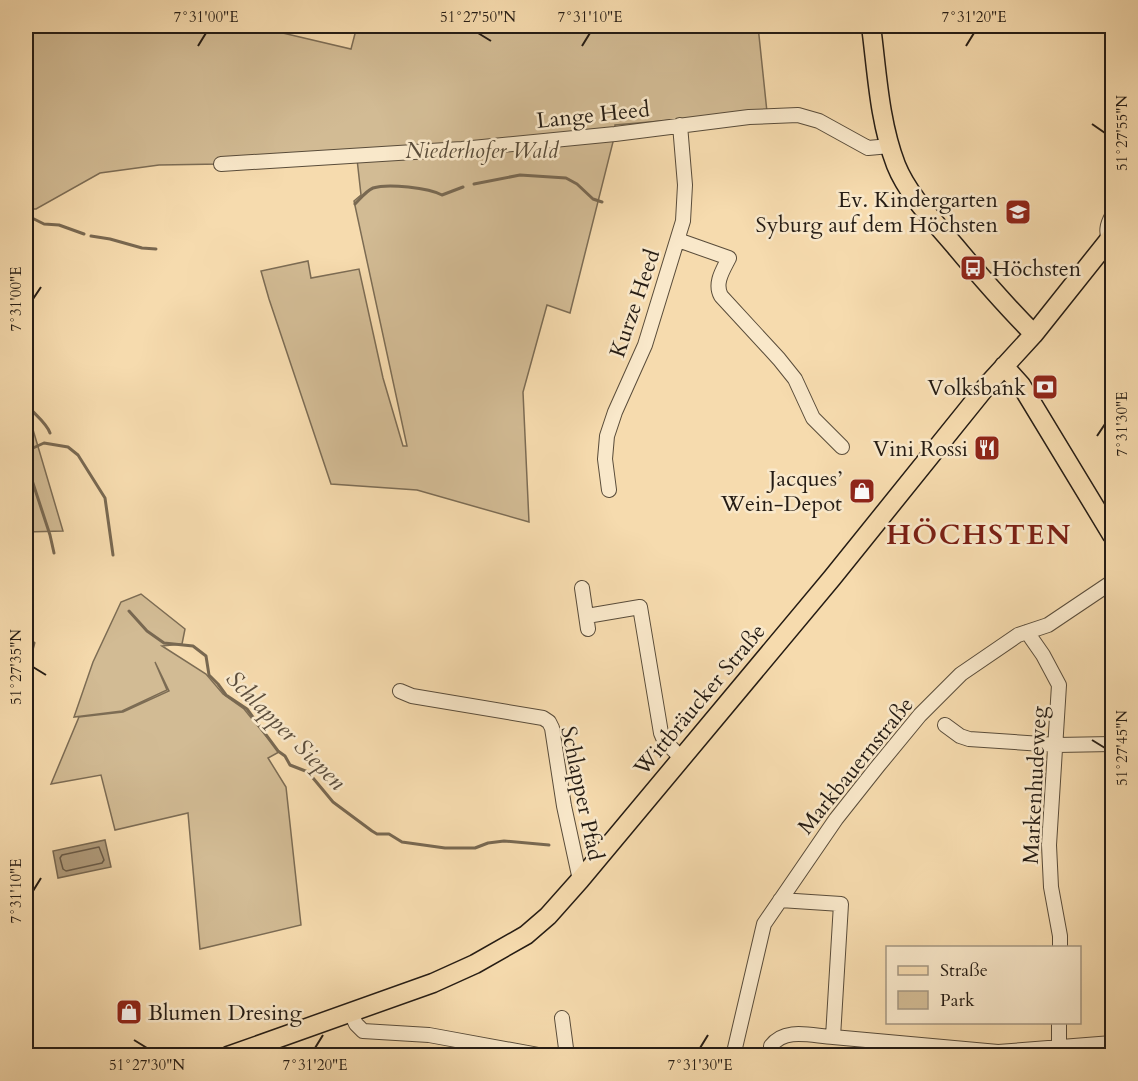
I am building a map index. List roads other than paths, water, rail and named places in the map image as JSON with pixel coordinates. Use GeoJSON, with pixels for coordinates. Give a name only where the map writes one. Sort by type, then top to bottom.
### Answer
{"type":"FeatureCollection","features":[{"type":"Feature","properties":{"kind":"main road"},"geometry":{"type":"LineString","coordinates":[[870,26],[890,146],[903,178],[921,206],[1007,307],[1034,334]]}},
{"type":"Feature","properties":{"kind":"main road","name":"Wittbräucker Straße"},"geometry":{"type":"LineString","coordinates":[[228,1056],[433,982],[496,953],[536,926],[580,880],[1111,239]]}},
{"type":"Feature","properties":{"kind":"main road"},"geometry":{"type":"LineString","coordinates":[[1004,366],[1021,386],[1113,534]]}},
{"type":"Feature","properties":{"kind":"street","name":"Lange Heed"},"geometry":{"type":"LineString","coordinates":[[221,164],[473,148],[749,117],[798,115],[819,121],[867,148],[890,146]]}},
{"type":"Feature","properties":{"kind":"street","name":"Kurze Heed"},"geometry":{"type":"LineString","coordinates":[[609,490],[605,459],[607,436],[615,412],[645,345],[683,221],[685,185],[680,125]]}},
{"type":"Feature","properties":{"kind":"street","name":"Wittbräucker Straße"},"geometry":{"type":"LineString","coordinates":[[1111,239],[1106,232],[1108,222],[1113,216]]}},
{"type":"Feature","properties":{"kind":"street"},"geometry":{"type":"LineString","coordinates":[[678,240],[729,258],[717,290],[795,379],[813,418],[842,447]]}},
{"type":"Feature","properties":{"kind":"street","name":"Markbauernstraße"},"geometry":{"type":"LineString","coordinates":[[737,1056],[735,1048],[764,924],[836,819],[933,702],[961,674],[1018,635],[1048,625],[1113,582]]}},
{"type":"Feature","properties":{"kind":"street"},"geometry":{"type":"LineString","coordinates":[[582,588],[587,622],[640,607],[661,733],[664,740],[681,758]]}},
{"type":"Feature","properties":{"kind":"street","name":"Markenhudeweg"},"geometry":{"type":"LineString","coordinates":[[1027,632],[1059,685],[1049,845],[1051,887],[1060,946]]}},
{"type":"Feature","properties":{"kind":"street","name":"Schlapper Pfad"},"geometry":{"type":"LineString","coordinates":[[400,691],[412,696],[543,718],[549,722],[580,880]]}},
{"type":"Feature","properties":{"kind":"street"},"geometry":{"type":"LineString","coordinates":[[945,725],[960,736],[969,739],[1057,745],[1113,744]]}},
{"type":"Feature","properties":{"kind":"street"},"geometry":{"type":"LineString","coordinates":[[780,900],[841,904],[833,1037]]}},
{"type":"Feature","properties":{"kind":"street"},"geometry":{"type":"LineString","coordinates":[[350,1011],[356,1024],[363,1031],[429,1035],[544,1056]]}},
{"type":"Feature","properties":{"kind":"street"},"geometry":{"type":"LineString","coordinates":[[561,1018],[567,1056]]}},
{"type":"Feature","properties":{"kind":"street"},"geometry":{"type":"LineString","coordinates":[[1059,1024],[1059,1049]]}},
{"type":"Feature","properties":{"kind":"street"},"geometry":{"type":"LineString","coordinates":[[771,1046],[776,1039],[788,1034],[998,1052],[1113,1043]]}},
{"type":"Feature","properties":{"kind":"water"},"geometry":{"type":"Polygon","coordinates":[[[105,840],[111,867],[58,878],[53,851],[105,840]]]}},
{"type":"Feature","properties":{"kind":"waterway","name":"Lange Heed"},"geometry":{"type":"LineString","coordinates":[[474,184],[520,175],[566,178],[577,184],[593,199],[602,202]]}},
{"type":"Feature","properties":{"kind":"waterway","name":"Lange Heed"},"geometry":{"type":"LineString","coordinates":[[355,204],[373,188],[408,187],[442,195],[463,187]]}},
{"type":"Feature","properties":{"kind":"waterway","name":"Lange Heed"},"geometry":{"type":"LineString","coordinates":[[26,215],[44,224],[59,225],[84,234]]}},
{"type":"Feature","properties":{"kind":"waterway","name":"Lange Heed"},"geometry":{"type":"LineString","coordinates":[[91,236],[156,249]]}},
{"type":"Feature","properties":{"kind":"waterway"},"geometry":{"type":"LineString","coordinates":[[26,404],[50,433]]}},
{"type":"Feature","properties":{"kind":"waterway","name":"Schlapper Siepen"},"geometry":{"type":"LineString","coordinates":[[26,460],[33,448],[44,443],[68,447],[78,455],[105,498],[113,555]]}},
{"type":"Feature","properties":{"kind":"waterway"},"geometry":{"type":"LineString","coordinates":[[26,462],[54,553]]}},
{"type":"Feature","properties":{"kind":"waterway","name":"Schlapper Siepen"},"geometry":{"type":"LineString","coordinates":[[129,611],[147,631],[164,643],[193,646],[206,656],[209,675],[226,695],[247,709],[290,765],[308,772],[333,802],[377,834],[389,834],[402,842],[445,848],[475,848],[488,843],[504,841],[549,845]]}},
{"type":"Feature","properties":{"kind":"waterway"},"geometry":{"type":"LineString","coordinates":[[26,674],[34,643]]}},
{"type":"Feature","properties":{"kind":"place","name":"Ev. Kindergarten Syburg auf dem Höchsten"},"geometry":{"type":"Point","coordinates":[1018,212]}},
{"type":"Feature","properties":{"kind":"place","name":"Höchsten"},"geometry":{"type":"Point","coordinates":[973,268]}},
{"type":"Feature","properties":{"kind":"place","name":"Volksbank"},"geometry":{"type":"Point","coordinates":[1045,387]}},
{"type":"Feature","properties":{"kind":"place","name":"Vini Rossi"},"geometry":{"type":"Point","coordinates":[987,448]}},
{"type":"Feature","properties":{"kind":"place","name":"Jacques’ Wein-Depot"},"geometry":{"type":"Point","coordinates":[862,491]}},
{"type":"Feature","properties":{"kind":"place","name":"Blumen Dresing"},"geometry":{"type":"Point","coordinates":[129,1012]}},
{"type":"Feature","properties":{"kind":"district","name":"HÖCHSTEN"},"geometry":{"type":"Point","coordinates":[979,534]}},
{"type":"Feature","properties":{"kind":"park label","name":"Niederhofer Wald"},"geometry":{"type":"Point","coordinates":[482,150]}}]}
